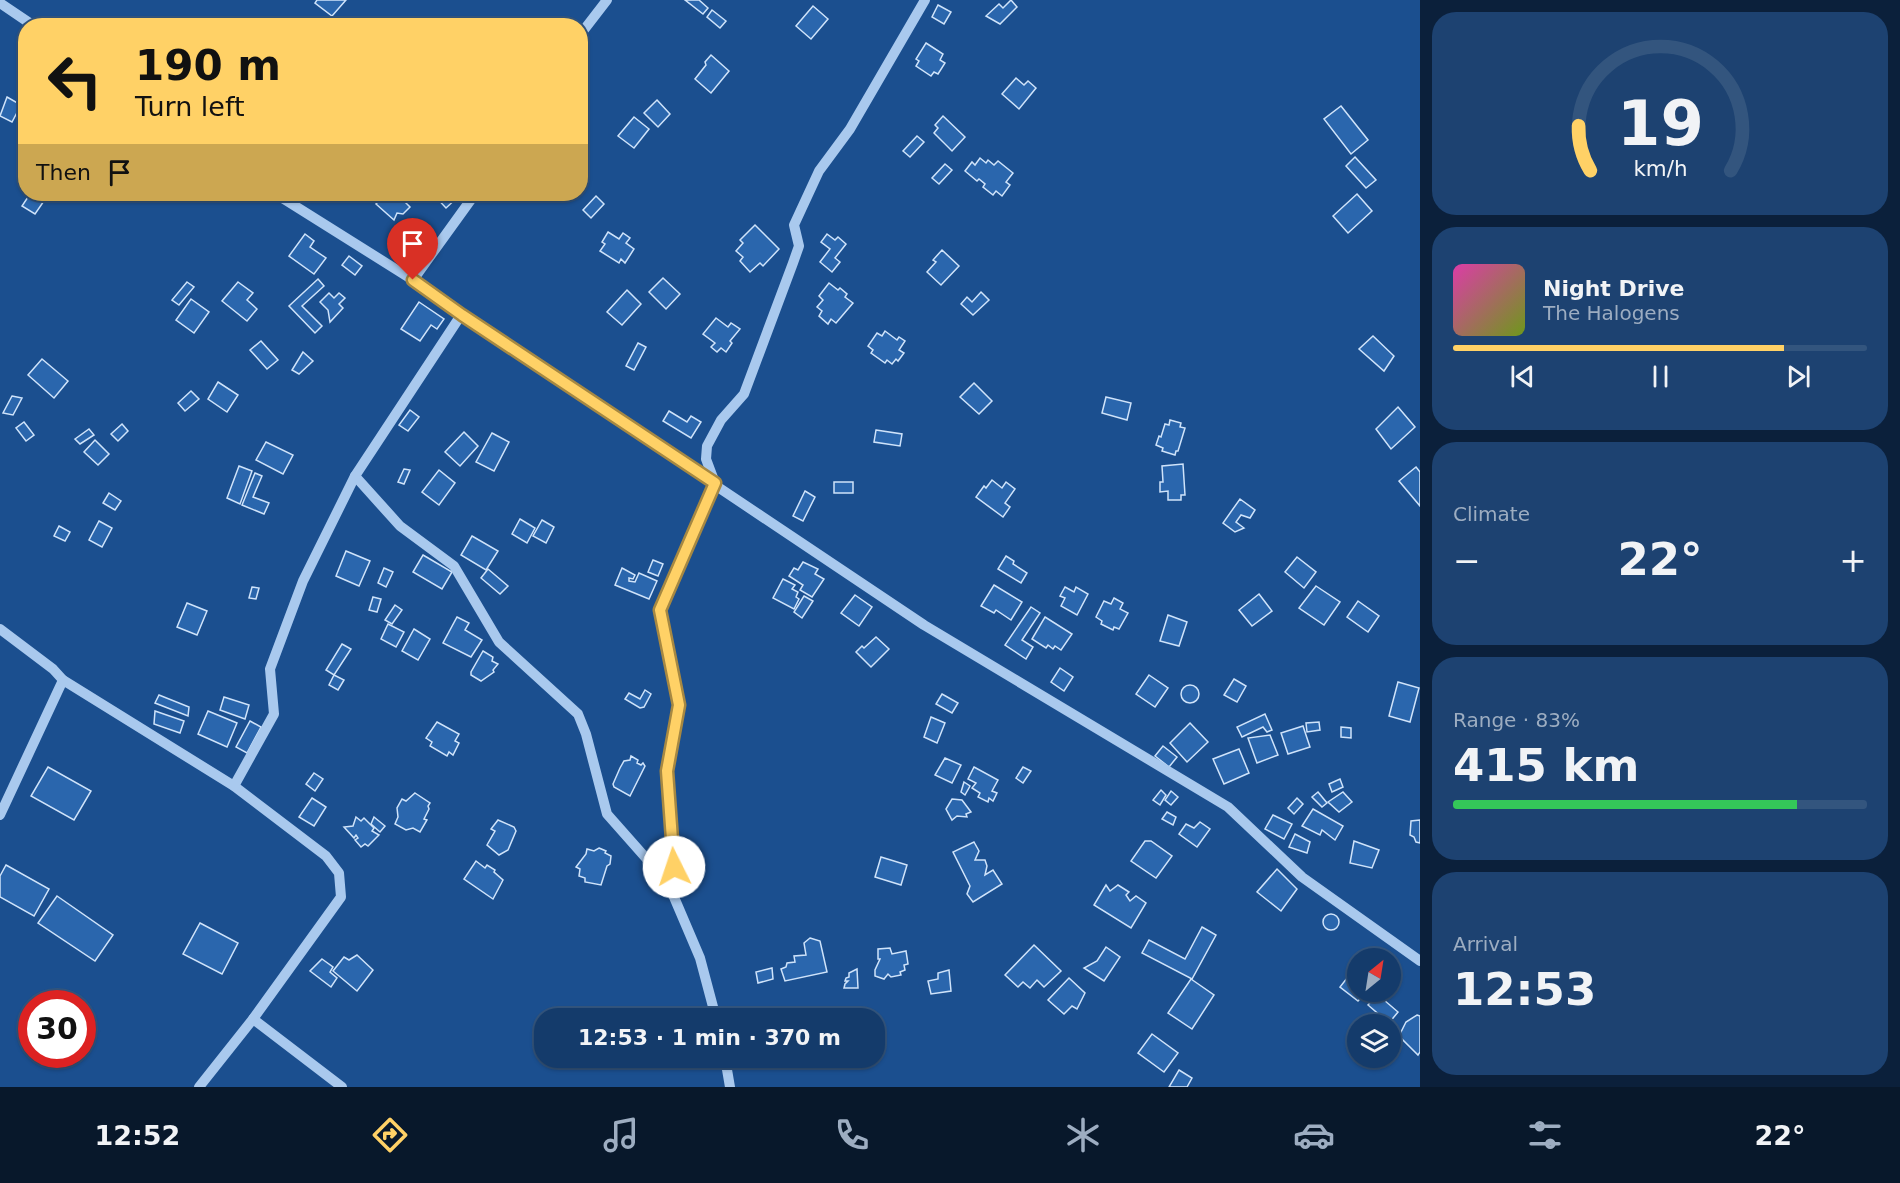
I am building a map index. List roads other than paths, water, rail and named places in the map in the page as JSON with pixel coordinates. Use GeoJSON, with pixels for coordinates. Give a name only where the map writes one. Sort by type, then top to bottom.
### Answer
{"type":"FeatureCollection","features":[{"type":"Feature","properties":{"kind":"street"},"geometry":{"type":"LineString","coordinates":[[588,25],[607,0]]}},
{"type":"Feature","properties":{"kind":"street"},"geometry":{"type":"LineString","coordinates":[[668,884],[674,867],[667,771],[679,705],[660,610],[715,483],[706,459],[707,446],[721,420],[744,394],[799,246],[794,225],[819,171],[850,129],[925,0]]}},
{"type":"Feature","properties":{"kind":"street"},"geometry":{"type":"LineString","coordinates":[[0,3],[22,18]]}},
{"type":"Feature","properties":{"kind":"street"},"geometry":{"type":"LineString","coordinates":[[287,201],[413,280],[924,625],[1228,807],[1302,877],[1420,961]]}},
{"type":"Feature","properties":{"kind":"street"},"geometry":{"type":"LineString","coordinates":[[413,280],[470,201]]}},
{"type":"Feature","properties":{"kind":"street"},"geometry":{"type":"LineString","coordinates":[[234,786],[274,714],[270,669],[303,581],[355,476],[462,315]]}},
{"type":"Feature","properties":{"kind":"street"},"geometry":{"type":"LineString","coordinates":[[355,476],[400,526],[454,566],[499,642],[578,714],[586,734],[607,814],[668,884],[700,958],[713,1008]]}},
{"type":"Feature","properties":{"kind":"street"},"geometry":{"type":"LineString","coordinates":[[0,629],[53,669],[63,680],[234,786],[326,856],[339,873],[341,897],[200,1087]]}},
{"type":"Feature","properties":{"kind":"street"},"geometry":{"type":"LineString","coordinates":[[0,815],[63,680]]}},
{"type":"Feature","properties":{"kind":"street"},"geometry":{"type":"LineString","coordinates":[[253,1018],[342,1087]]}},
{"type":"Feature","properties":{"kind":"street"},"geometry":{"type":"LineString","coordinates":[[727,1068],[730,1087]]}}]}
